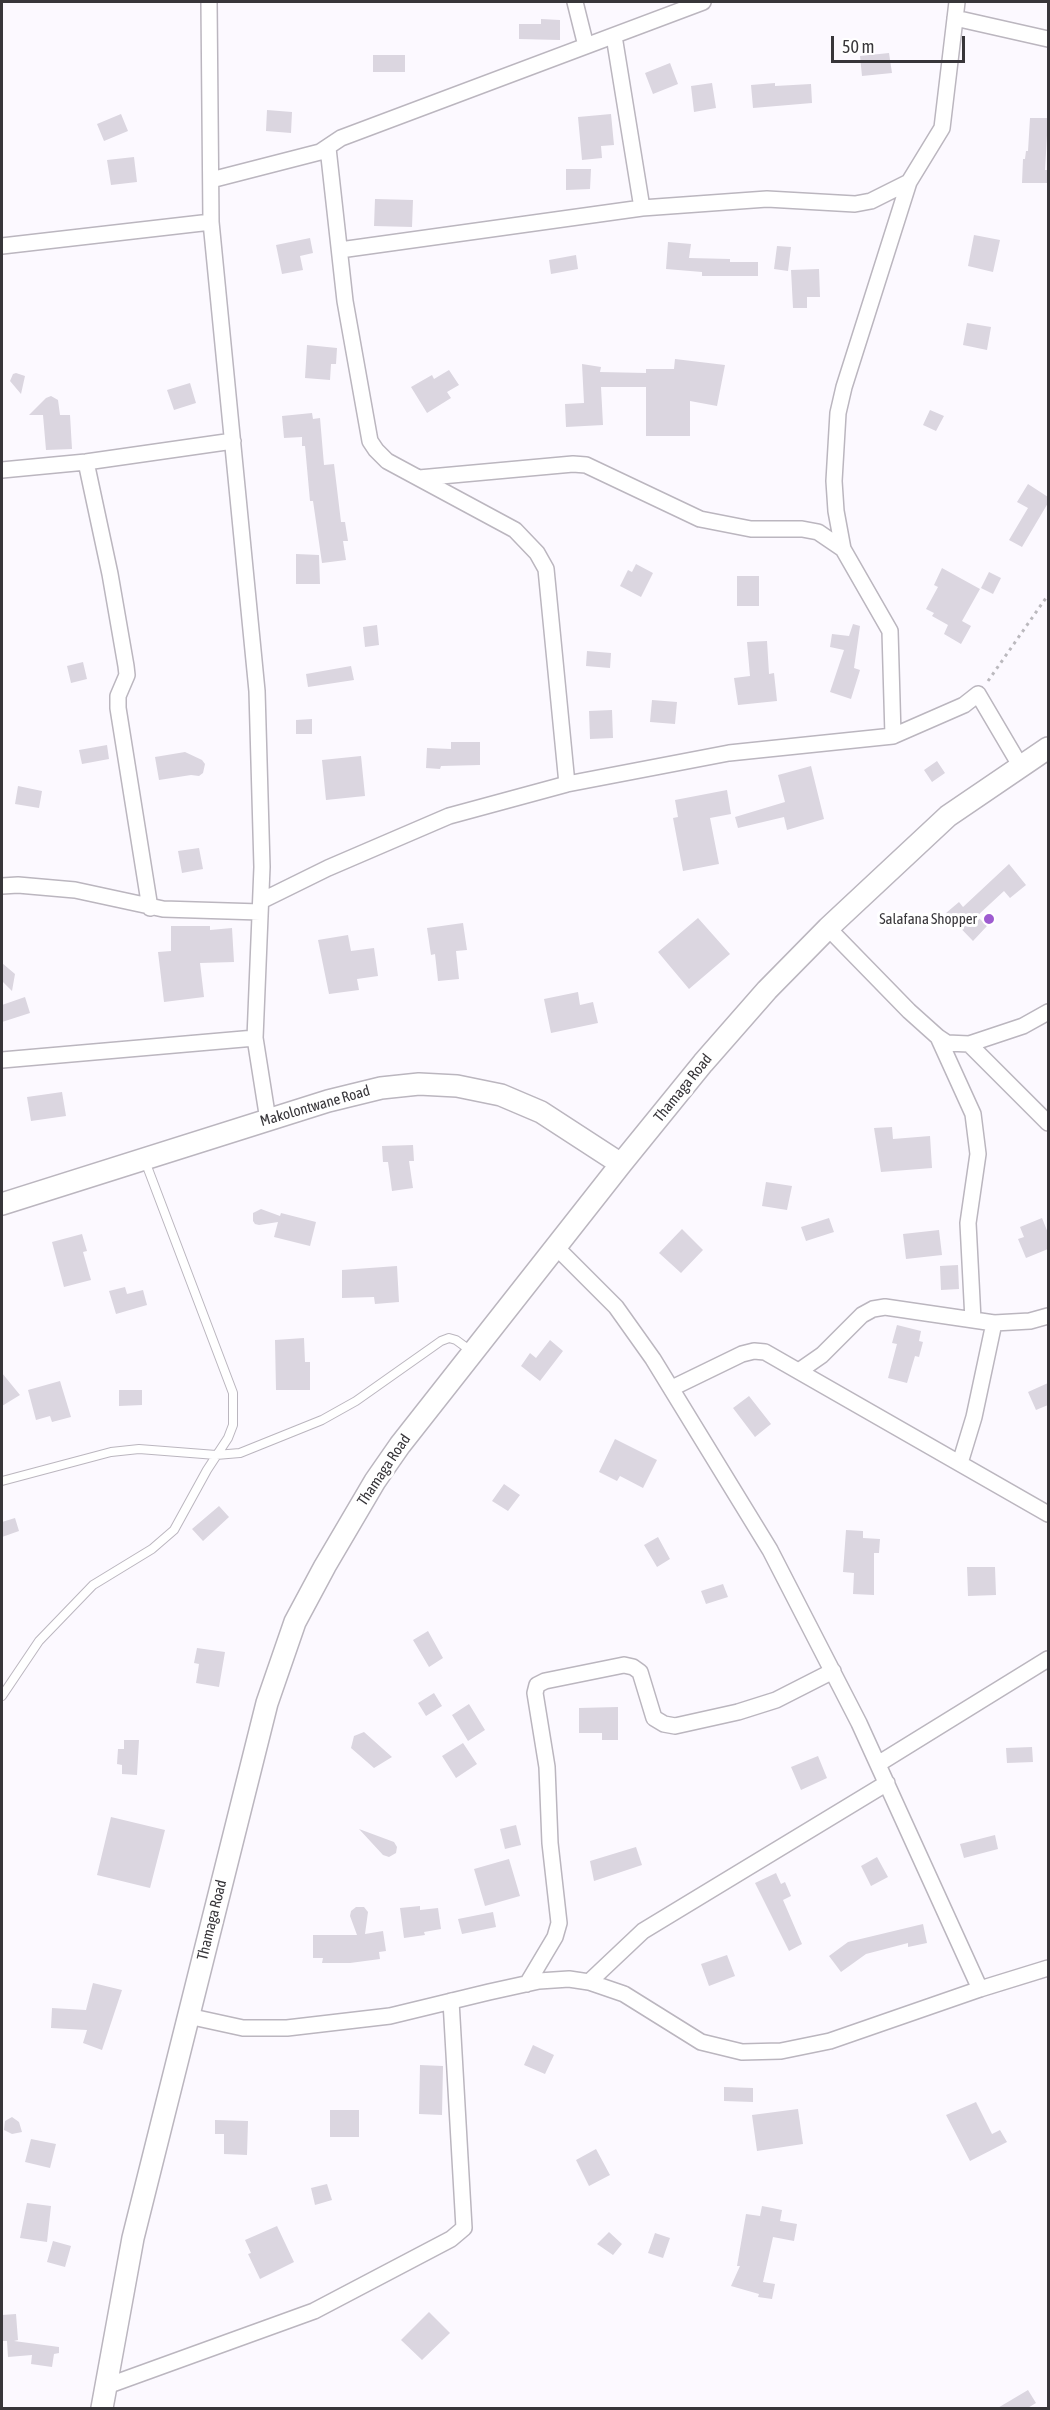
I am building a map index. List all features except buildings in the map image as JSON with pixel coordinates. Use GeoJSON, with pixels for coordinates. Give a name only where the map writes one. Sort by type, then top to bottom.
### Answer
{"type":"FeatureCollection","features":[{"type":"Feature","properties":{"kind":"main road","name":"Thamaga Road"},"geometry":{"type":"LineString","coordinates":[[102,2409],[133,2238],[267,1703],[295,1623],[325,1566],[375,1480],[400,1445],[621,1164],[767,990],[828,928],[948,816],[1048,748]]}},
{"type":"Feature","properties":{"kind":"main road","name":"Makolontwane Road"},"geometry":{"type":"LineString","coordinates":[[2,1204],[328,1101],[381,1088],[419,1084],[457,1086],[501,1095],[541,1112],[621,1164]]}},
{"type":"Feature","properties":{"kind":"street"},"geometry":{"type":"LineString","coordinates":[[209,2],[211,222],[257,691],[262,867],[255,1038],[268,1120]]}},
{"type":"Feature","properties":{"kind":"street"},"geometry":{"type":"LineString","coordinates":[[575,2],[586,46]]}},
{"type":"Feature","properties":{"kind":"street"},"geometry":{"type":"LineString","coordinates":[[211,180],[328,148],[341,138],[703,2]]}},
{"type":"Feature","properties":{"kind":"street"},"geometry":{"type":"LineString","coordinates":[[893,736],[890,631],[843,549],[836,510],[834,481],[838,413],[844,387],[909,182],[942,128],[957,2]]}},
{"type":"Feature","properties":{"kind":"street"},"geometry":{"type":"LineString","coordinates":[[955,18],[1048,39]]}},
{"type":"Feature","properties":{"kind":"street"},"geometry":{"type":"LineString","coordinates":[[614,36],[642,208]]}},
{"type":"Feature","properties":{"kind":"street"},"geometry":{"type":"LineString","coordinates":[[328,148],[345,301],[370,441],[387,461],[515,530],[537,554],[546,569],[567,784]]}},
{"type":"Feature","properties":{"kind":"street"},"geometry":{"type":"LineString","coordinates":[[340,250],[642,208],[767,199],[855,204],[871,201],[909,182]]}},
{"type":"Feature","properties":{"kind":"street"},"geometry":{"type":"LineString","coordinates":[[2,246],[211,222]]}},
{"type":"Feature","properties":{"kind":"street"},"geometry":{"type":"LineString","coordinates":[[2,470],[86,462],[233,441]]}},
{"type":"Feature","properties":{"kind":"street"},"geometry":{"type":"LineString","coordinates":[[86,462],[110,574],[126,666],[126,675],[118,696],[118,708],[150,908]]}},
{"type":"Feature","properties":{"kind":"street"},"geometry":{"type":"LineString","coordinates":[[419,478],[573,464],[586,465],[700,519],[751,529],[802,529],[818,532],[843,549]]}},
{"type":"Feature","properties":{"kind":"street"},"geometry":{"type":"LineString","coordinates":[[2,886],[18,885],[75,890],[150,908],[261,906],[328,868],[449,816],[567,784],[729,753],[893,736],[964,705],[978,694],[1021,767]]}},
{"type":"Feature","properties":{"kind":"street"},"geometry":{"type":"LineString","coordinates":[[828,928],[909,1011],[938,1037],[956,1045],[969,1044],[1023,1026],[1048,1012]]}},
{"type":"Feature","properties":{"kind":"street"},"geometry":{"type":"LineString","coordinates":[[938,1037],[973,1114],[977,1144],[977,1171],[968,1223],[973,1320]]}},
{"type":"Feature","properties":{"kind":"street"},"geometry":{"type":"LineString","coordinates":[[2,1060],[255,1038]]}},
{"type":"Feature","properties":{"kind":"street"},"geometry":{"type":"LineString","coordinates":[[969,1044],[1048,1123]]}},
{"type":"Feature","properties":{"kind":"street"},"geometry":{"type":"LineString","coordinates":[[557,1248],[616,1307],[672,1388],[770,1550],[878,1764],[980,1989]]}},
{"type":"Feature","properties":{"kind":"street"},"geometry":{"type":"LineString","coordinates":[[799,1371],[822,1355],[862,1314],[873,1309],[885,1307],[994,1323],[1030,1321],[1048,1316]]}},
{"type":"Feature","properties":{"kind":"street"},"geometry":{"type":"LineString","coordinates":[[960,1463],[974,1417],[994,1323]]}},
{"type":"Feature","properties":{"kind":"street"},"geometry":{"type":"LineString","coordinates":[[672,1388],[742,1354],[754,1351],[765,1352],[1048,1514]]}},
{"type":"Feature","properties":{"kind":"street"},"geometry":{"type":"LineString","coordinates":[[878,1764],[1048,1659]]}},
{"type":"Feature","properties":{"kind":"street"},"geometry":{"type":"LineString","coordinates":[[527,1984],[555,1937],[559,1923],[550,1843],[547,1767],[535,1693],[537,1685],[544,1681],[624,1665],[633,1667],[640,1672],[654,1718],[664,1724],[675,1726],[738,1712],[776,1700],[832,1671]]}},
{"type":"Feature","properties":{"kind":"street"},"geometry":{"type":"LineString","coordinates":[[589,1982],[643,1931],[887,1783]]}},
{"type":"Feature","properties":{"kind":"street"},"geometry":{"type":"LineString","coordinates":[[188,2016],[243,2028],[287,2028],[390,2016],[527,1984],[569,1979],[589,1982],[624,1994],[701,2042],[742,2052],[781,2051],[830,2041],[1048,1968]]}},
{"type":"Feature","properties":{"kind":"street"},"geometry":{"type":"LineString","coordinates":[[104,2388],[314,2311],[451,2239],[464,2228],[451,2001]]}},
{"type":"Feature","properties":{"kind":"lane"},"geometry":{"type":"LineString","coordinates":[[2,1696],[39,1641],[93,1585],[152,1549],[174,1530],[228,1438],[233,1425],[233,1393],[144,1158]]}},
{"type":"Feature","properties":{"kind":"lane"},"geometry":{"type":"LineString","coordinates":[[2,1481],[111,1452],[140,1449],[216,1455],[240,1453],[322,1420],[356,1401],[441,1341],[449,1338],[456,1340],[473,1353]]}},
{"type":"Feature","properties":{"kind":"path"},"geometry":{"type":"LineString","coordinates":[[978,694],[1048,596]]}},
{"type":"Feature","properties":{"kind":"place","name":"Salafana Shopper"},"geometry":{"type":"Point","coordinates":[989,919]}}]}
